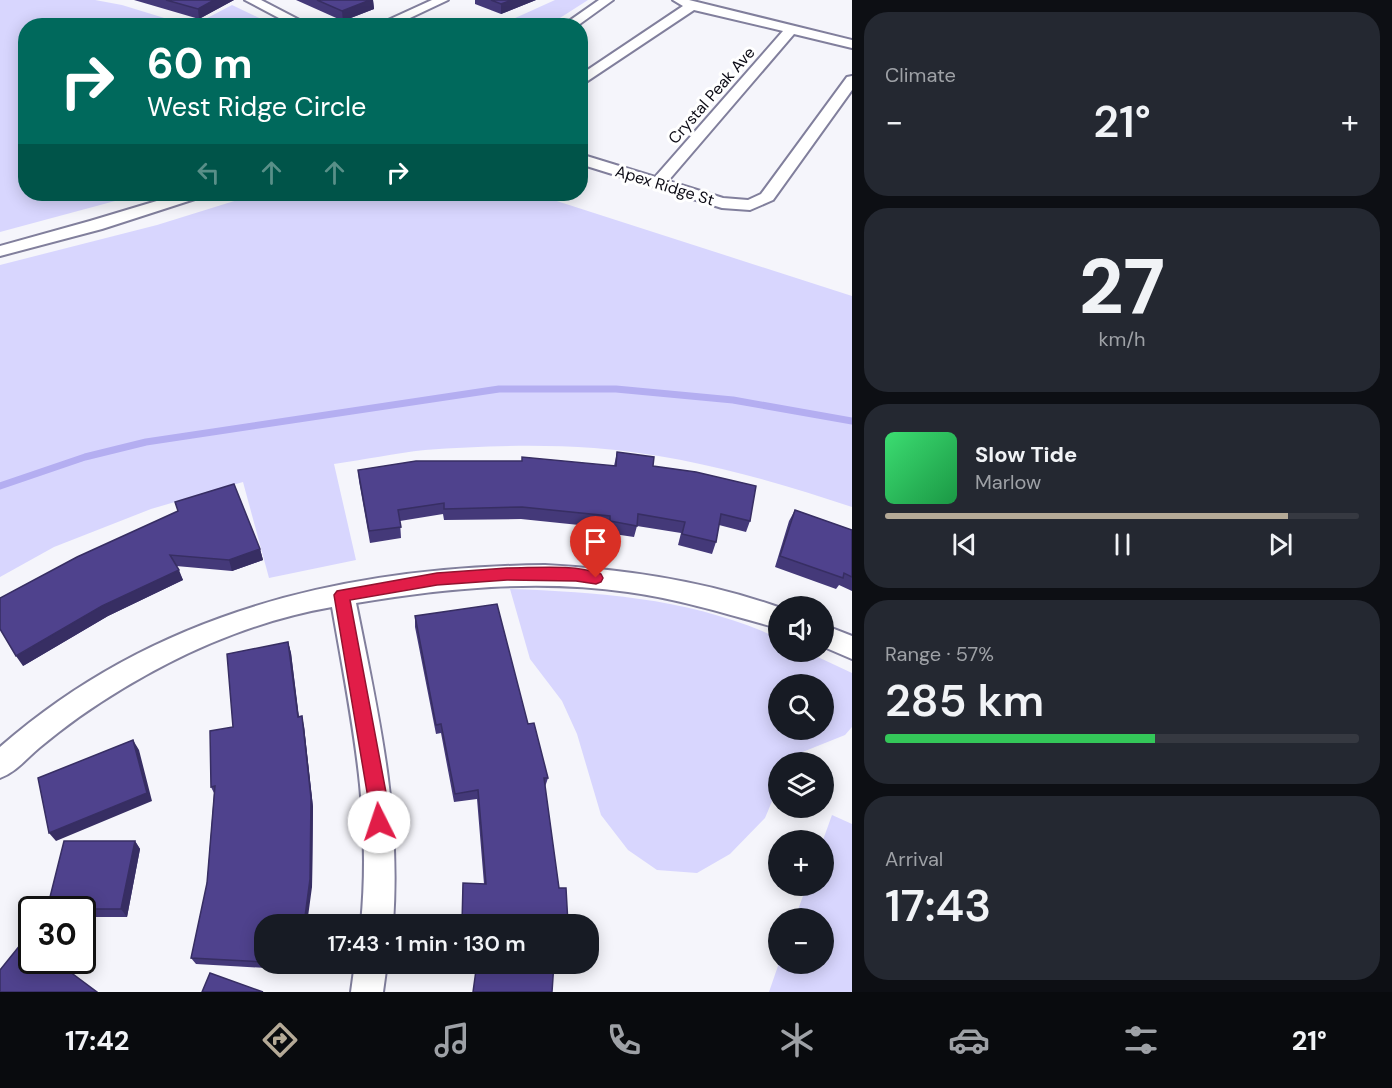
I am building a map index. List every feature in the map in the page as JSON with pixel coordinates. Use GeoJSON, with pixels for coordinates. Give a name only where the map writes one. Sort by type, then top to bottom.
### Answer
{"type":"FeatureCollection","features":[{"type":"Feature","properties":{"kind":"street"},"geometry":{"type":"LineString","coordinates":[[251,0],[288,18]]}},
{"type":"Feature","properties":{"kind":"street"},"geometry":{"type":"LineString","coordinates":[[400,18],[442,0]]}},
{"type":"Feature","properties":{"kind":"street"},"geometry":{"type":"LineString","coordinates":[[580,18],[607,0]]}},
{"type":"Feature","properties":{"kind":"street"},"geometry":{"type":"LineString","coordinates":[[588,76],[686,3],[852,44]]}},
{"type":"Feature","properties":{"kind":"street","name":"Crystal Peak Ave"},"geometry":{"type":"LineString","coordinates":[[657,184],[792,29]]}},
{"type":"Feature","properties":{"kind":"street","name":"Apex Ridge St"},"geometry":{"type":"LineString","coordinates":[[588,162],[722,203],[750,205],[767,197],[852,80]]}},
{"type":"Feature","properties":{"kind":"street"},"geometry":{"type":"LineString","coordinates":[[0,251],[173,201]]}},
{"type":"Feature","properties":{"kind":"street"},"geometry":{"type":"LineString","coordinates":[[0,765],[17,749],[76,704],[141,664],[235,623],[286,606],[342,595],[437,579],[507,574],[576,575],[674,589],[768,615]]}},
{"type":"Feature","properties":{"kind":"street"},"geometry":{"type":"LineString","coordinates":[[342,595],[379,803],[378,914]]}},
{"type":"Feature","properties":{"kind":"street"},"geometry":{"type":"LineString","coordinates":[[834,640],[852,648]]}},
{"type":"Feature","properties":{"kind":"street"},"geometry":{"type":"LineString","coordinates":[[367,992],[369,974]]}},
{"type":"Feature","properties":{"kind":"shaded area"},"geometry":{"type":"Polygon","coordinates":[[[0,0],[95,0],[122,5],[164,18],[18,18],[18,201],[115,201],[0,232],[0,0]]]}},
{"type":"Feature","properties":{"kind":"shaded area"},"geometry":{"type":"Polygon","coordinates":[[[555,0],[588,0],[560,18],[515,18],[555,0]]]}},
{"type":"Feature","properties":{"kind":"shaded area"},"geometry":{"type":"Polygon","coordinates":[[[232,5],[259,18],[207,18],[232,5]]]}},
{"type":"Feature","properties":{"kind":"shaded area"},"geometry":{"type":"Polygon","coordinates":[[[234,201],[557,201],[852,296],[852,507],[789,487],[693,462],[627,451],[530,446],[425,450],[334,464],[356,560],[269,578],[243,482],[151,509],[54,547],[0,577],[0,265],[157,225],[234,201]]]}},
{"type":"Feature","properties":{"kind":"shaded area"},"geometry":{"type":"Polygon","coordinates":[[[510,589],[579,592],[647,600],[714,614],[768,634],[768,662],[828,662],[852,673],[852,727],[845,735],[834,739],[834,674],[768,674],[768,740],[832,740],[802,752],[768,752],[768,811],[765,818],[730,854],[697,873],[657,870],[628,850],[601,815],[577,734],[562,701],[530,659],[510,589]]]}},
{"type":"Feature","properties":{"kind":"shaded area"},"geometry":{"type":"Polygon","coordinates":[[[834,816],[852,824],[852,992],[769,992],[775,974],[834,974],[834,908],[799,908],[803,896],[834,896],[834,830],[827,830],[834,816]]]}},
{"type":"Feature","properties":{"kind":"building"},"geometry":{"type":"Polygon","coordinates":[[[166,0],[214,0],[198,9],[166,0]]]}},
{"type":"Feature","properties":{"kind":"building"},"geometry":{"type":"Polygon","coordinates":[[[317,0],[370,0],[342,11],[317,0]]]}},
{"type":"Feature","properties":{"kind":"building"},"geometry":{"type":"Polygon","coordinates":[[[491,0],[512,0],[501,4],[491,0]]]}},
{"type":"Feature","properties":{"kind":"building"},"geometry":{"type":"Polygon","coordinates":[[[617,452],[654,457],[653,466],[696,472],[756,486],[750,521],[721,514],[716,542],[682,534],[685,522],[638,514],[637,526],[610,521],[610,516],[522,507],[444,509],[444,503],[398,510],[401,527],[369,531],[358,470],[416,461],[522,461],[522,457],[616,466],[617,452]]]}},
{"type":"Feature","properties":{"kind":"building"},"geometry":{"type":"Polygon","coordinates":[[[234,484],[260,549],[229,560],[170,555],[179,570],[102,606],[16,656],[0,629],[0,598],[77,557],[178,511],[175,502],[234,484]]]}},
{"type":"Feature","properties":{"kind":"building"},"geometry":{"type":"Polygon","coordinates":[[[795,510],[852,530],[852,577],[844,573],[843,578],[780,556],[795,510]]]}},
{"type":"Feature","properties":{"kind":"building"},"geometry":{"type":"Polygon","coordinates":[[[497,604],[528,724],[534,723],[548,778],[544,778],[559,888],[566,888],[567,914],[462,914],[463,883],[486,884],[478,790],[455,794],[441,724],[436,725],[415,616],[497,604]]]}},
{"type":"Feature","properties":{"kind":"building"},"geometry":{"type":"Polygon","coordinates":[[[288,642],[298,717],[302,716],[311,798],[310,879],[305,914],[254,914],[254,961],[191,958],[207,883],[215,786],[211,787],[210,731],[233,727],[227,654],[288,642]]]}},
{"type":"Feature","properties":{"kind":"building"},"geometry":{"type":"Polygon","coordinates":[[[133,740],[147,793],[49,833],[38,778],[133,740]]]}},
{"type":"Feature","properties":{"kind":"building"},"geometry":{"type":"Polygon","coordinates":[[[64,841],[135,841],[121,909],[96,909],[96,896],[50,896],[64,841]]]}},
{"type":"Feature","properties":{"kind":"building"},"geometry":{"type":"Polygon","coordinates":[[[18,948],[18,974],[73,974],[97,992],[0,992],[0,970],[18,948]]]}},
{"type":"Feature","properties":{"kind":"building"},"geometry":{"type":"Polygon","coordinates":[[[210,973],[263,992],[202,992],[210,973]]]}},
{"type":"Feature","properties":{"kind":"building"},"geometry":{"type":"Polygon","coordinates":[[[475,974],[553,974],[552,992],[473,992],[475,974]]]}},
{"type":"Feature","properties":{"kind":"waterway"},"geometry":{"type":"LineString","coordinates":[[0,486],[85,457],[146,442],[499,389],[616,389],[733,400],[852,421]]}},
{"type":"Feature","properties":{"kind":"route"},"geometry":{"type":"LineString","coordinates":[[379,822],[379,803],[342,595],[437,579],[507,574],[576,575],[596,578]]}}]}
